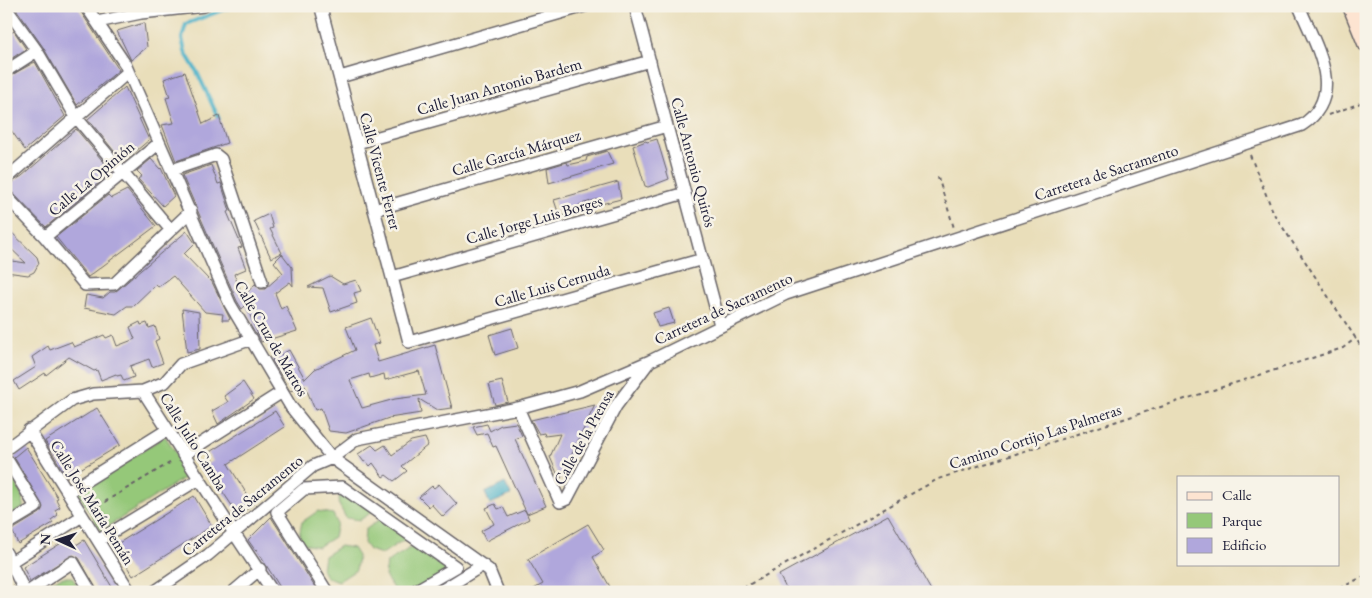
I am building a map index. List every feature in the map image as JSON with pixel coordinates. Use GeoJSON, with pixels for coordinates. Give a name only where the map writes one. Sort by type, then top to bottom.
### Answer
{"type":"FeatureCollection","features":[{"type":"Feature","properties":{"kind":"street","name":"Calle Cruz de Martos"},"geometry":{"type":"LineString","coordinates":[[86,6],[125,64],[158,144],[191,211],[230,304],[282,392],[332,458],[483,565],[489,570],[498,592]]}},
{"type":"Feature","properties":{"kind":"street"},"geometry":{"type":"LineString","coordinates":[[97,22],[204,6]]}},
{"type":"Feature","properties":{"kind":"street"},"geometry":{"type":"LineString","coordinates":[[340,77],[585,6]]}},
{"type":"Feature","properties":{"kind":"street","name":"Calle Antonio Quirós"},"geometry":{"type":"LineString","coordinates":[[635,6],[720,325]]}},
{"type":"Feature","properties":{"kind":"street"},"geometry":{"type":"LineString","coordinates":[[1299,6],[1324,70],[1327,85],[1321,107],[1311,119]]}},
{"type":"Feature","properties":{"kind":"street"},"geometry":{"type":"LineString","coordinates":[[1352,6],[1366,43]]}},
{"type":"Feature","properties":{"kind":"street","name":"Calle Vicente Ferrer"},"geometry":{"type":"LineString","coordinates":[[324,7],[357,144],[410,342]]}},
{"type":"Feature","properties":{"kind":"street"},"geometry":{"type":"LineString","coordinates":[[6,8],[37,52],[76,117],[170,229]]}},
{"type":"Feature","properties":{"kind":"street"},"geometry":{"type":"LineString","coordinates":[[6,71],[37,52]]}},
{"type":"Feature","properties":{"kind":"street","name":"Calle Juan Antonio Bardem"},"geometry":{"type":"LineString","coordinates":[[357,144],[650,61]]}},
{"type":"Feature","properties":{"kind":"street"},"geometry":{"type":"LineString","coordinates":[[6,179],[127,72]]}},
{"type":"Feature","properties":{"kind":"street","name":"Carretera de Sacramento"},"geometry":{"type":"LineString","coordinates":[[154,592],[208,556],[272,499],[313,466],[332,458],[357,439],[518,408],[580,391],[650,360],[786,294],[1302,125],[1311,119]]}},
{"type":"Feature","properties":{"kind":"street","name":"Calle García Márquez"},"geometry":{"type":"LineString","coordinates":[[374,210],[667,126]]}},
{"type":"Feature","properties":{"kind":"street","name":"Calle La Opinión"},"geometry":{"type":"LineString","coordinates":[[45,237],[158,144]]}},
{"type":"Feature","properties":{"kind":"street"},"geometry":{"type":"LineString","coordinates":[[172,170],[216,155],[221,159],[262,282]]}},
{"type":"Feature","properties":{"kind":"street","name":"Calle Jorge Luis Borges"},"geometry":{"type":"LineString","coordinates":[[392,277],[685,193]]}},
{"type":"Feature","properties":{"kind":"street"},"geometry":{"type":"LineString","coordinates":[[6,196],[45,237],[85,286],[114,284],[191,211]]}},
{"type":"Feature","properties":{"kind":"street","name":"Calle Luis Cernuda"},"geometry":{"type":"LineString","coordinates":[[410,342],[703,259]]}},
{"type":"Feature","properties":{"kind":"street"},"geometry":{"type":"LineString","coordinates":[[6,449],[29,430],[72,400],[93,394],[118,391],[144,391],[165,382],[180,364],[252,339]]}},
{"type":"Feature","properties":{"kind":"street","name":"Calle de la Prensa"},"geometry":{"type":"LineString","coordinates":[[518,408],[560,502],[568,499],[616,406],[650,360]]}},
{"type":"Feature","properties":{"kind":"street","name":"Calle Julio Camba"},"geometry":{"type":"LineString","coordinates":[[144,391],[183,455],[274,592]]}},
{"type":"Feature","properties":{"kind":"street"},"geometry":{"type":"LineString","coordinates":[[183,455],[282,392]]}},
{"type":"Feature","properties":{"kind":"street","name":"Calle José María Pemán"},"geometry":{"type":"LineString","coordinates":[[29,430],[130,592]]}},
{"type":"Feature","properties":{"kind":"street"},"geometry":{"type":"LineString","coordinates":[[68,492],[168,430]]}},
{"type":"Feature","properties":{"kind":"street"},"geometry":{"type":"LineString","coordinates":[[6,462],[8,461],[36,507],[6,525]]}},
{"type":"Feature","properties":{"kind":"street"},"geometry":{"type":"LineString","coordinates":[[99,540],[199,479]]}},
{"type":"Feature","properties":{"kind":"street"},"geometry":{"type":"LineString","coordinates":[[327,592],[277,512],[304,488],[342,488],[456,567],[412,592]]}},
{"type":"Feature","properties":{"kind":"street"},"geometry":{"type":"LineString","coordinates":[[272,499],[332,592]]}},
{"type":"Feature","properties":{"kind":"street"},"geometry":{"type":"LineString","coordinates":[[25,592],[8,558],[82,516]]}},
{"type":"Feature","properties":{"kind":"street"},"geometry":{"type":"LineString","coordinates":[[34,592],[32,589],[73,562],[91,592]]}},
{"type":"Feature","properties":{"kind":"street"},"geometry":{"type":"LineString","coordinates":[[439,592],[483,565]]}},
{"type":"Feature","properties":{"kind":"street"},"geometry":{"type":"LineString","coordinates":[[233,592],[260,570]]}},
{"type":"Feature","properties":{"kind":"path"},"geometry":{"type":"LineString","coordinates":[[1311,119],[1322,118],[1366,101]]}},
{"type":"Feature","properties":{"kind":"path"},"geometry":{"type":"LineString","coordinates":[[1246,143],[1274,214],[1366,354]]}},
{"type":"Feature","properties":{"kind":"path"},"geometry":{"type":"LineString","coordinates":[[938,176],[957,238]]}},
{"type":"Feature","properties":{"kind":"path","name":"Camino Cortijo Las Palmeras"},"geometry":{"type":"LineString","coordinates":[[736,592],[938,479],[1343,348],[1356,338]]}},
{"type":"Feature","properties":{"kind":"path"},"geometry":{"type":"LineString","coordinates":[[82,516],[183,455]]}},
{"type":"Feature","properties":{"kind":"path"},"geometry":{"type":"LineString","coordinates":[[1333,592],[1366,575]]}},
{"type":"Feature","properties":{"kind":"green space"},"geometry":{"type":"Polygon","coordinates":[[[165,436],[190,474],[101,531],[78,493],[165,436]]]}},
{"type":"Feature","properties":{"kind":"green space"},"geometry":{"type":"Polygon","coordinates":[[[6,471],[19,488],[23,508],[6,517],[6,471]]]}},
{"type":"Feature","properties":{"kind":"green space"},"geometry":{"type":"Polygon","coordinates":[[[342,487],[375,510],[360,520],[346,518],[338,503],[342,487]]]}},
{"type":"Feature","properties":{"kind":"green space"},"geometry":{"type":"Polygon","coordinates":[[[318,511],[333,514],[337,523],[334,537],[318,547],[304,544],[299,536],[302,522],[318,511]]]}},
{"type":"Feature","properties":{"kind":"green space"},"geometry":{"type":"Polygon","coordinates":[[[384,516],[411,535],[382,554],[369,550],[364,543],[365,530],[384,516]]]}},
{"type":"Feature","properties":{"kind":"green space"},"geometry":{"type":"Polygon","coordinates":[[[420,542],[456,567],[413,592],[394,590],[385,576],[387,562],[420,542]]]}},
{"type":"Feature","properties":{"kind":"green space"},"geometry":{"type":"Polygon","coordinates":[[[340,546],[353,548],[358,556],[356,570],[339,581],[326,577],[322,569],[324,556],[340,546]]]}},
{"type":"Feature","properties":{"kind":"green space"},"geometry":{"type":"Polygon","coordinates":[[[63,577],[72,577],[81,592],[44,592],[49,582],[63,577]]]}},
{"type":"Feature","properties":{"kind":"water"},"geometry":{"type":"Polygon","coordinates":[[[505,483],[511,495],[490,504],[485,493],[505,483]]]}},
{"type":"Feature","properties":{"kind":"building"},"geometry":{"type":"Polygon","coordinates":[[[14,6],[77,6],[119,70],[77,105],[43,47],[14,6]]]}},
{"type":"Feature","properties":{"kind":"building"},"geometry":{"type":"Polygon","coordinates":[[[144,23],[147,47],[131,60],[117,31],[144,23]]]}},
{"type":"Feature","properties":{"kind":"building"},"geometry":{"type":"Polygon","coordinates":[[[14,31],[26,49],[6,62],[6,36],[14,31]]]}},
{"type":"Feature","properties":{"kind":"building"},"geometry":{"type":"Polygon","coordinates":[[[35,62],[65,116],[25,150],[6,123],[6,78],[35,62]]]}},
{"type":"Feature","properties":{"kind":"building"},"geometry":{"type":"Polygon","coordinates":[[[185,72],[203,124],[219,116],[227,143],[176,161],[162,125],[174,123],[166,98],[170,97],[164,79],[185,72]]]}},
{"type":"Feature","properties":{"kind":"building"},"geometry":{"type":"Polygon","coordinates":[[[125,87],[149,140],[123,162],[88,119],[125,87]]]}},
{"type":"Feature","properties":{"kind":"building"},"geometry":{"type":"Polygon","coordinates":[[[76,129],[112,172],[46,227],[6,186],[22,176],[76,129]]]}},
{"type":"Feature","properties":{"kind":"building"},"geometry":{"type":"Polygon","coordinates":[[[657,139],[669,179],[648,187],[645,186],[633,146],[657,139]]]}},
{"type":"Feature","properties":{"kind":"building"},"geometry":{"type":"Polygon","coordinates":[[[607,151],[613,164],[549,183],[547,168],[567,162],[568,165],[586,161],[587,157],[607,151]]]}},
{"type":"Feature","properties":{"kind":"building"},"geometry":{"type":"Polygon","coordinates":[[[151,159],[161,168],[174,196],[163,206],[138,179],[142,176],[137,171],[151,159]]]}},
{"type":"Feature","properties":{"kind":"building"},"geometry":{"type":"Polygon","coordinates":[[[211,165],[218,184],[221,183],[230,211],[227,212],[242,247],[238,248],[246,269],[234,274],[243,297],[255,284],[260,289],[265,289],[283,273],[274,262],[282,254],[292,267],[293,286],[290,282],[275,293],[281,309],[286,306],[297,331],[261,342],[246,305],[242,309],[237,301],[182,175],[211,165]]]}},
{"type":"Feature","properties":{"kind":"building"},"geometry":{"type":"Polygon","coordinates":[[[618,182],[621,199],[601,204],[599,199],[581,204],[579,205],[581,210],[561,216],[560,211],[558,212],[554,200],[618,182]]]}},
{"type":"Feature","properties":{"kind":"building"},"geometry":{"type":"Polygon","coordinates":[[[127,190],[156,226],[88,277],[56,237],[108,195],[111,198],[127,190]]]}},
{"type":"Feature","properties":{"kind":"building"},"geometry":{"type":"Polygon","coordinates":[[[269,214],[273,228],[270,229],[282,253],[271,258],[254,221],[269,214]]]}},
{"type":"Feature","properties":{"kind":"building"},"geometry":{"type":"Polygon","coordinates":[[[6,227],[37,257],[39,263],[34,272],[28,275],[6,272],[6,260],[26,263],[6,244],[6,227]]]}},
{"type":"Feature","properties":{"kind":"building"},"geometry":{"type":"Polygon","coordinates":[[[187,231],[195,243],[184,254],[211,280],[229,320],[222,320],[223,314],[205,312],[173,276],[158,287],[156,284],[133,306],[127,306],[116,314],[84,308],[86,295],[103,298],[110,292],[115,292],[187,231]]]}},
{"type":"Feature","properties":{"kind":"building"},"geometry":{"type":"Polygon","coordinates":[[[330,276],[343,284],[356,280],[361,291],[354,293],[357,303],[331,312],[323,288],[308,287],[330,276]]]}},
{"type":"Feature","properties":{"kind":"building"},"geometry":{"type":"Polygon","coordinates":[[[669,308],[674,323],[658,327],[653,313],[669,308]]]}},
{"type":"Feature","properties":{"kind":"building"},"geometry":{"type":"Polygon","coordinates":[[[182,309],[199,312],[200,349],[187,352],[182,309]]]}},
{"type":"Feature","properties":{"kind":"building"},"geometry":{"type":"Polygon","coordinates":[[[371,318],[380,343],[373,345],[378,362],[435,345],[452,408],[437,410],[419,399],[421,413],[389,418],[346,433],[329,431],[321,408],[315,410],[305,386],[290,391],[272,360],[289,350],[305,379],[315,369],[355,350],[346,327],[371,318]],[[419,371],[385,380],[384,374],[370,378],[369,374],[350,380],[362,408],[395,399],[426,395],[419,371]]]}},
{"type":"Feature","properties":{"kind":"building"},"geometry":{"type":"Polygon","coordinates":[[[140,322],[141,325],[147,323],[149,328],[155,326],[159,339],[155,341],[163,363],[152,367],[149,359],[130,366],[134,377],[124,381],[121,375],[117,376],[116,374],[101,380],[97,370],[94,371],[69,357],[46,375],[45,373],[19,390],[14,381],[36,367],[32,357],[48,346],[50,350],[71,342],[74,347],[104,335],[106,338],[113,335],[117,346],[135,339],[130,327],[140,322]]]}},
{"type":"Feature","properties":{"kind":"building"},"geometry":{"type":"Polygon","coordinates":[[[512,328],[518,348],[495,355],[489,335],[512,328]]]}},
{"type":"Feature","properties":{"kind":"building"},"geometry":{"type":"Polygon","coordinates":[[[502,381],[508,402],[495,405],[489,384],[502,381]]]}},
{"type":"Feature","properties":{"kind":"building"},"geometry":{"type":"Polygon","coordinates":[[[243,382],[254,399],[218,424],[212,411],[228,402],[224,396],[243,382]]]}},
{"type":"Feature","properties":{"kind":"building"},"geometry":{"type":"Polygon","coordinates":[[[595,405],[560,480],[550,457],[560,434],[545,436],[544,433],[539,434],[531,420],[595,405]]]}},
{"type":"Feature","properties":{"kind":"building"},"geometry":{"type":"Polygon","coordinates":[[[97,408],[120,445],[67,477],[45,441],[97,408]]]}},
{"type":"Feature","properties":{"kind":"building"},"geometry":{"type":"Polygon","coordinates":[[[275,411],[285,427],[228,464],[253,504],[239,516],[210,473],[212,472],[207,465],[213,461],[208,453],[275,411]]]}},
{"type":"Feature","properties":{"kind":"building"},"geometry":{"type":"Polygon","coordinates":[[[516,423],[522,436],[515,439],[546,506],[527,514],[496,446],[493,447],[487,433],[477,435],[473,427],[487,424],[490,431],[501,425],[516,423]]]}},
{"type":"Feature","properties":{"kind":"building"},"geometry":{"type":"Polygon","coordinates":[[[425,438],[428,445],[402,466],[407,471],[394,481],[386,475],[383,477],[373,463],[370,466],[358,454],[372,445],[377,450],[385,445],[392,455],[411,441],[425,438]]]}},
{"type":"Feature","properties":{"kind":"building"},"geometry":{"type":"Polygon","coordinates":[[[26,447],[58,498],[56,499],[60,507],[55,510],[58,515],[51,520],[53,523],[18,544],[12,530],[40,513],[43,507],[14,457],[26,447]]]}},
{"type":"Feature","properties":{"kind":"building"},"geometry":{"type":"Polygon","coordinates":[[[439,484],[457,504],[443,517],[431,504],[429,507],[419,497],[432,486],[434,488],[439,484]]]}},
{"type":"Feature","properties":{"kind":"building"},"geometry":{"type":"Polygon","coordinates":[[[194,496],[212,526],[133,576],[114,546],[194,496]]]}},
{"type":"Feature","properties":{"kind":"building"},"geometry":{"type":"Polygon","coordinates":[[[495,504],[498,509],[503,507],[508,517],[525,510],[529,519],[486,541],[481,531],[494,524],[486,508],[495,504]]]}},
{"type":"Feature","properties":{"kind":"building"},"geometry":{"type":"Polygon","coordinates":[[[888,515],[932,592],[788,592],[779,575],[888,515]]]}},
{"type":"Feature","properties":{"kind":"building"},"geometry":{"type":"Polygon","coordinates":[[[271,517],[318,592],[283,592],[256,549],[248,540],[271,517]]]}},
{"type":"Feature","properties":{"kind":"building"},"geometry":{"type":"Polygon","coordinates":[[[588,524],[604,550],[593,557],[613,592],[528,592],[543,584],[528,559],[588,524]]]}},
{"type":"Feature","properties":{"kind":"building"},"geometry":{"type":"Polygon","coordinates":[[[71,537],[76,545],[84,540],[115,592],[98,592],[79,558],[73,555],[30,581],[23,567],[71,537]]]}},
{"type":"Feature","properties":{"kind":"waterway"},"geometry":{"type":"LineString","coordinates":[[219,119],[197,72],[185,52],[182,38],[186,24],[233,6]]}}]}
